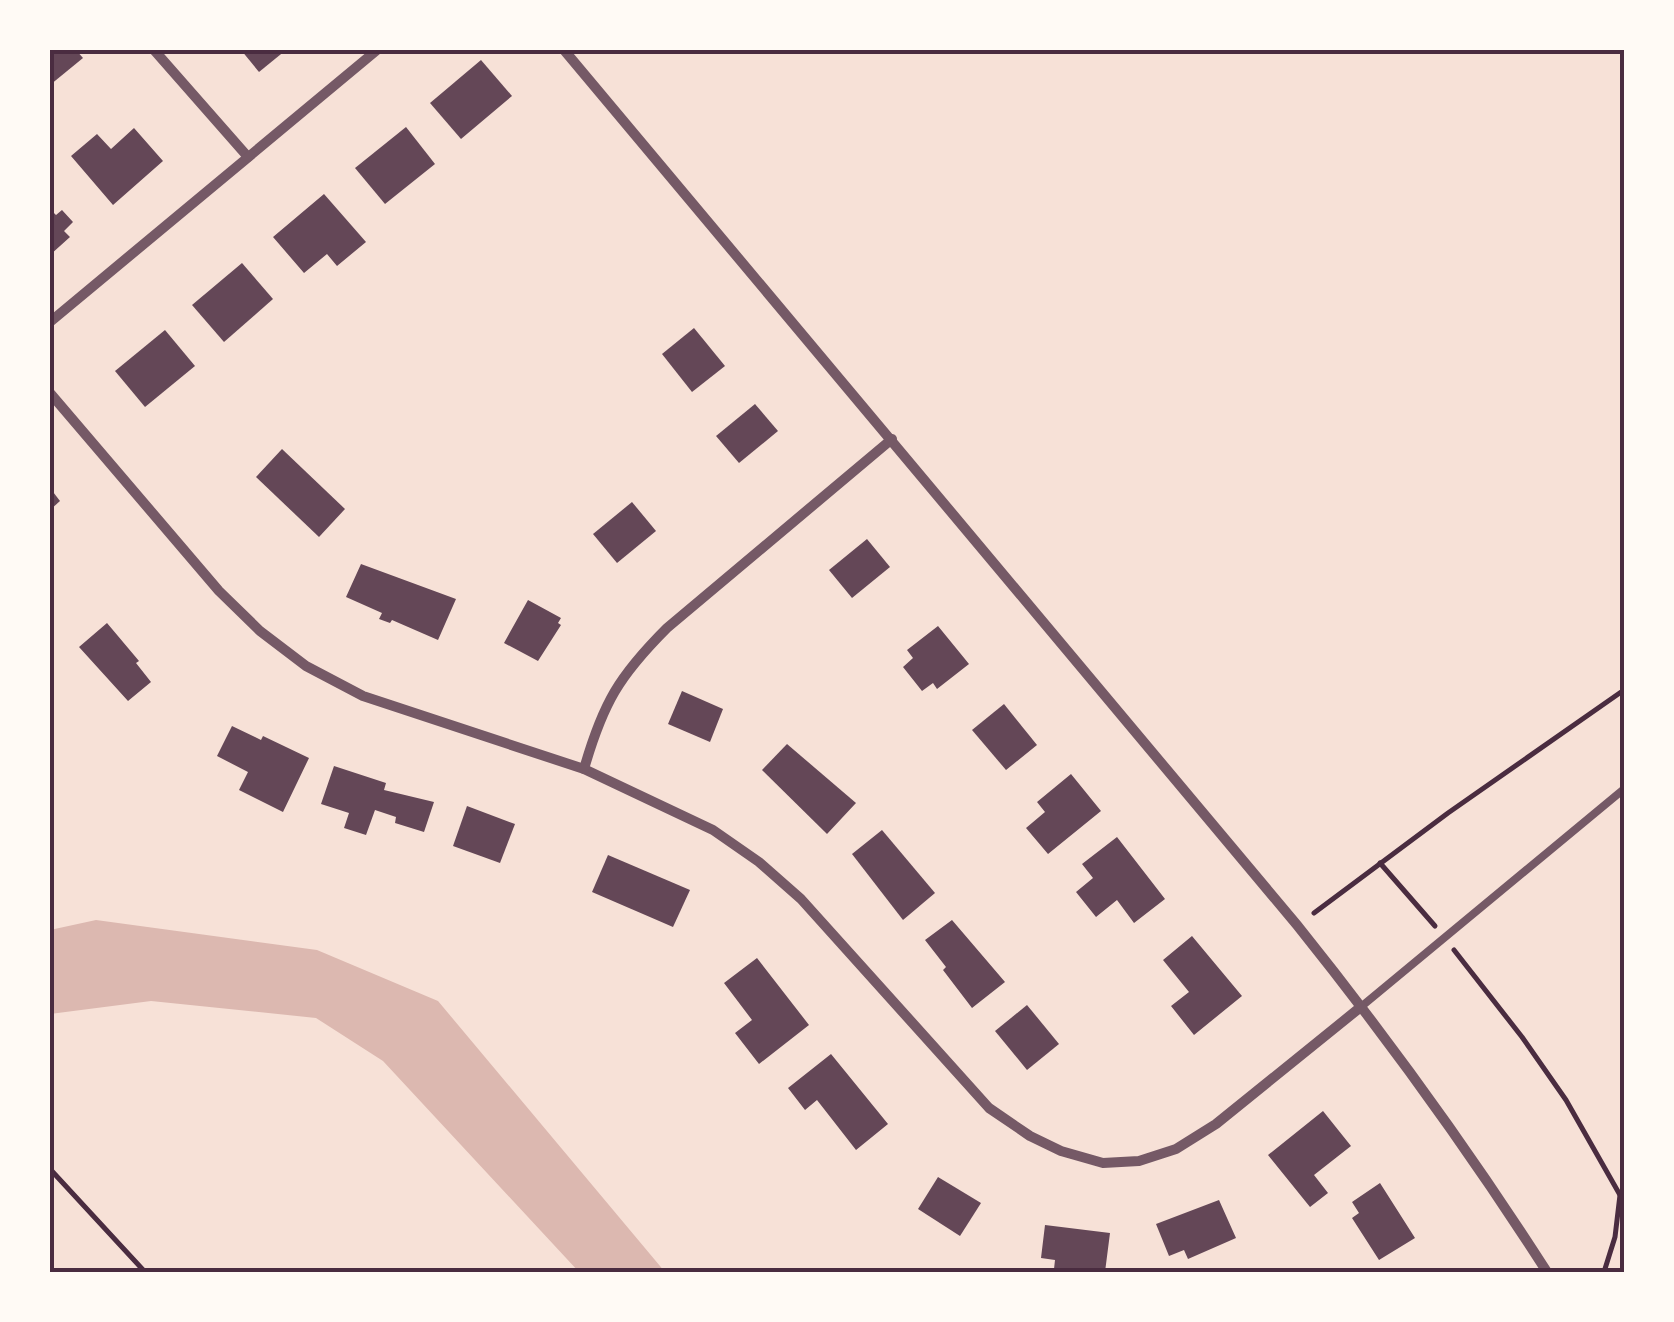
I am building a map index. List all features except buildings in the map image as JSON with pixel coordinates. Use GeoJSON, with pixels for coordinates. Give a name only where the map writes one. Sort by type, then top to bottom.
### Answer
{"type":"FeatureCollection","features":[{"type":"Feature","properties":{"kind":"street"},"geometry":{"type":"LineString","coordinates":[[154,50],[248,157]]}},
{"type":"Feature","properties":{"kind":"street"},"geometry":{"type":"LineString","coordinates":[[50,322],[377,50]]}},
{"type":"Feature","properties":{"kind":"street"},"geometry":{"type":"LineString","coordinates":[[568,51],[1362,1006],[1547,1272]]}},
{"type":"Feature","properties":{"kind":"street"},"geometry":{"type":"LineString","coordinates":[[50,393],[219,590],[260,631],[306,666],[363,696],[584,768],[676,810],[759,862],[801,899],[989,1108],[1030,1136],[1061,1151],[1102,1163],[1138,1161],[1176,1149],[1216,1124],[1362,1006]]}},
{"type":"Feature","properties":{"kind":"street"},"geometry":{"type":"LineString","coordinates":[[584,768],[596,725],[611,693],[634,661],[667,628],[892,439]]}},
{"type":"Feature","properties":{"kind":"lane"},"geometry":{"type":"LineString","coordinates":[[1362,1006],[1624,789]]}},
{"type":"Feature","properties":{"kind":"path"},"geometry":{"type":"LineString","coordinates":[[1297,925],[1624,690]]}},
{"type":"Feature","properties":{"kind":"path"},"geometry":{"type":"LineString","coordinates":[[1380,864],[1522,1037],[1566,1100],[1622,1194],[1604,1272]]}},
{"type":"Feature","properties":{"kind":"path"},"geometry":{"type":"LineString","coordinates":[[50,1168],[146,1272]]}},
{"type":"Feature","properties":{"kind":"shaded area"},"geometry":{"type":"Polygon","coordinates":[[[96,920],[317,950],[438,1001],[665,1272],[579,1272],[383,1061],[316,1018],[151,1001],[50,1014],[50,930],[96,920]]]}}]}
